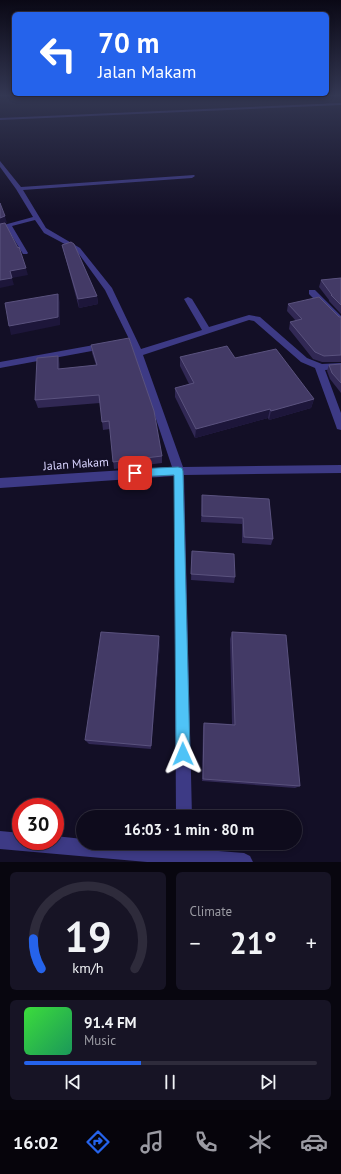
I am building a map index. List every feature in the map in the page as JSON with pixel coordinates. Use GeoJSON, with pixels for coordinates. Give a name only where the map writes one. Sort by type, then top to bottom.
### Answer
{"type":"FeatureCollection","features":[{"type":"Feature","properties":{"kind":"street"},"geometry":{"type":"LineString","coordinates":[[0,163],[18,189],[35,218],[46,232],[78,249],[109,290],[130,342],[139,353],[178,471],[184,810]]}},
{"type":"Feature","properties":{"kind":"street"},"geometry":{"type":"LineString","coordinates":[[18,189],[192,176]]}},
{"type":"Feature","properties":{"kind":"street"},"geometry":{"type":"LineString","coordinates":[[0,228],[35,218]]}},
{"type":"Feature","properties":{"kind":"street"},"geometry":{"type":"LineString","coordinates":[[9,226],[25,253]]}},
{"type":"Feature","properties":{"kind":"street"},"geometry":{"type":"LineString","coordinates":[[312,292],[341,321]]}},
{"type":"Feature","properties":{"kind":"street"},"geometry":{"type":"LineString","coordinates":[[188,299],[207,330]]}},
{"type":"Feature","properties":{"kind":"street"},"geometry":{"type":"LineString","coordinates":[[139,353],[249,317],[257,319],[304,360],[319,366],[334,368],[341,366]]}},
{"type":"Feature","properties":{"kind":"street"},"geometry":{"type":"LineString","coordinates":[[0,365],[112,345]]}},
{"type":"Feature","properties":{"kind":"street"},"geometry":{"type":"LineString","coordinates":[[319,366],[341,426]]}},
{"type":"Feature","properties":{"kind":"street","name":"Jalan Makam"},"geometry":{"type":"LineString","coordinates":[[0,483],[178,471],[341,469]]}},
{"type":"Feature","properties":{"kind":"street"},"geometry":{"type":"LineString","coordinates":[[0,840],[76,844]]}},
{"type":"Feature","properties":{"kind":"street"},"geometry":{"type":"LineString","coordinates":[[184,850],[244,862]]}},
{"type":"Feature","properties":{"kind":"building"},"geometry":{"type":"Polygon","coordinates":[[[0,203],[5,216],[0,218],[0,203]]]}},
{"type":"Feature","properties":{"kind":"building"},"geometry":{"type":"Polygon","coordinates":[[[5,223],[18,248],[19,247],[26,268],[10,271],[12,278],[0,280],[0,224],[5,223]]]}},
{"type":"Feature","properties":{"kind":"building"},"geometry":{"type":"Polygon","coordinates":[[[71,242],[74,244],[97,296],[78,299],[62,245],[71,242]]]}},
{"type":"Feature","properties":{"kind":"building"},"geometry":{"type":"Polygon","coordinates":[[[341,278],[341,305],[331,295],[321,280],[341,278]]]}},
{"type":"Feature","properties":{"kind":"building"},"geometry":{"type":"Polygon","coordinates":[[[58,294],[58,317],[9,326],[5,303],[58,294]]]}},
{"type":"Feature","properties":{"kind":"building"},"geometry":{"type":"Polygon","coordinates":[[[319,297],[339,317],[341,317],[341,355],[324,356],[315,352],[290,322],[302,319],[288,304],[319,297]]]}},
{"type":"Feature","properties":{"kind":"building"},"geometry":{"type":"Polygon","coordinates":[[[129,338],[154,411],[162,456],[113,462],[109,421],[102,422],[99,395],[35,400],[37,358],[58,356],[58,369],[97,365],[91,345],[129,338]]]}},
{"type":"Feature","properties":{"kind":"building"},"geometry":{"type":"Polygon","coordinates":[[[227,346],[235,358],[276,349],[314,399],[196,429],[175,388],[194,383],[180,357],[227,346]]]}},
{"type":"Feature","properties":{"kind":"building"},"geometry":{"type":"Polygon","coordinates":[[[341,364],[341,383],[332,373],[329,365],[341,364]]]}},
{"type":"Feature","properties":{"kind":"building"},"geometry":{"type":"Polygon","coordinates":[[[202,495],[269,499],[273,539],[244,537],[243,518],[202,516],[202,495]]]}},
{"type":"Feature","properties":{"kind":"building"},"geometry":{"type":"Polygon","coordinates":[[[192,551],[234,554],[235,577],[191,574],[192,551]]]}},
{"type":"Feature","properties":{"kind":"building"},"geometry":{"type":"Polygon","coordinates":[[[101,632],[159,636],[151,746],[85,740],[101,632]]]}},
{"type":"Feature","properties":{"kind":"building"},"geometry":{"type":"Polygon","coordinates":[[[232,632],[286,635],[300,786],[203,779],[204,723],[235,725],[232,632]]]}},
{"type":"Feature","properties":{"kind":"route"},"geometry":{"type":"LineString","coordinates":[[135,473],[178,471],[183,754]]}}]}
